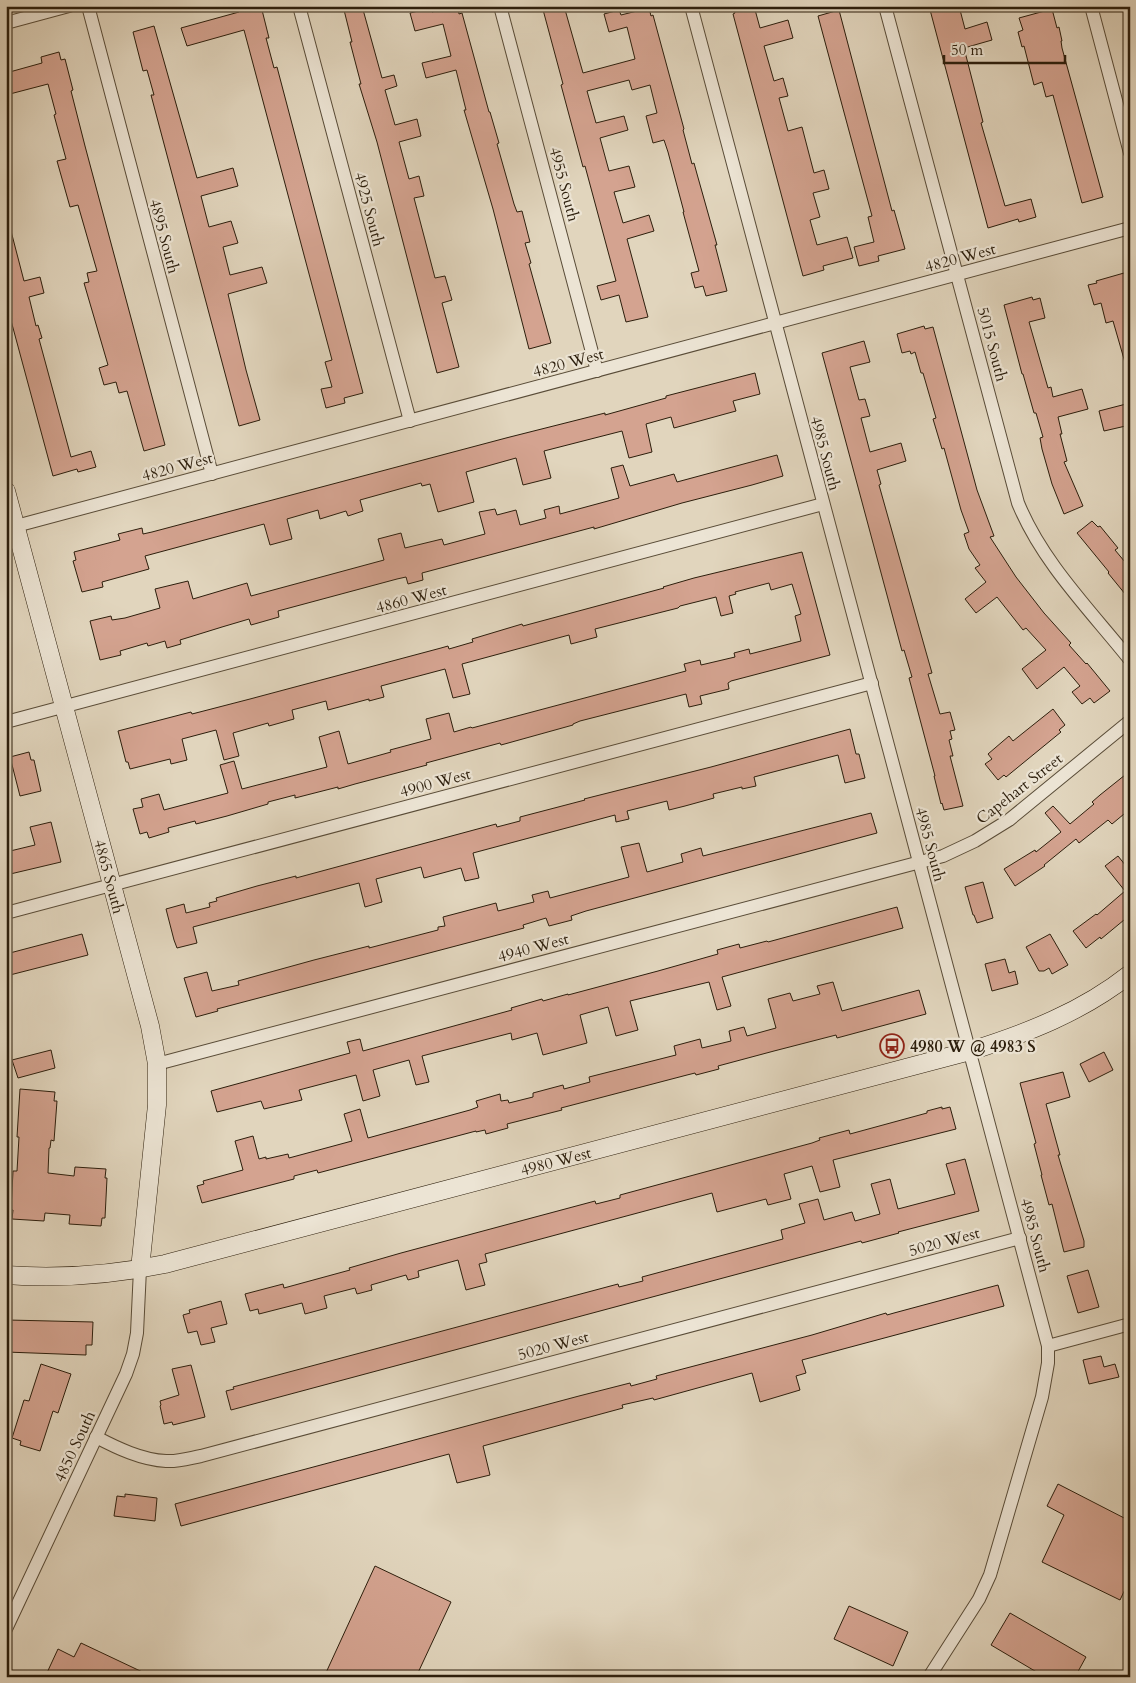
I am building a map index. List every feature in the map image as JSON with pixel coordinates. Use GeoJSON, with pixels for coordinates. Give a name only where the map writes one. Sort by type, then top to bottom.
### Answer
{"type":"FeatureCollection","features":[{"type":"Feature","properties":{"kind":"street"},"geometry":{"type":"LineString","coordinates":[[6,23],[69,6]]}},
{"type":"Feature","properties":{"kind":"street","name":"4895 South"},"geometry":{"type":"LineString","coordinates":[[88,6],[212,474]]}},
{"type":"Feature","properties":{"kind":"street","name":"4925 South"},"geometry":{"type":"LineString","coordinates":[[299,6],[410,421]]}},
{"type":"Feature","properties":{"kind":"street","name":"4955 South"},"geometry":{"type":"LineString","coordinates":[[500,6],[598,371]]}},
{"type":"Feature","properties":{"kind":"street","name":"4985 South"},"geometry":{"type":"LineString","coordinates":[[691,6],[1048,1346],[1048,1363],[1042,1397],[990,1575],[979,1599],[928,1677]]}},
{"type":"Feature","properties":{"kind":"street","name":"5015 South"},"geometry":{"type":"LineString","coordinates":[[885,6],[1018,503],[1027,526],[1040,547],[1130,660]]}},
{"type":"Feature","properties":{"kind":"street"},"geometry":{"type":"LineString","coordinates":[[1091,6],[1130,153]]}},
{"type":"Feature","properties":{"kind":"street","name":"4820 West"},"geometry":{"type":"LineString","coordinates":[[16,526],[1130,228]]}},
{"type":"Feature","properties":{"kind":"street","name":"4865 South"},"geometry":{"type":"LineString","coordinates":[[6,491],[150,1026],[157,1064],[157,1105],[140,1269]]}},
{"type":"Feature","properties":{"kind":"street","name":"4860 West"},"geometry":{"type":"LineString","coordinates":[[6,722],[823,504]]}},
{"type":"Feature","properties":{"kind":"street","name":"4900 West"},"geometry":{"type":"LineString","coordinates":[[6,913],[872,683]]}},
{"type":"Feature","properties":{"kind":"street","name":"Capehart Street"},"geometry":{"type":"LineString","coordinates":[[918,862],[943,856],[975,842],[1009,820],[1130,721]]}},
{"type":"Feature","properties":{"kind":"street","name":"4940 West"},"geometry":{"type":"LineString","coordinates":[[157,1064],[918,862]]}},
{"type":"Feature","properties":{"kind":"street","name":"4980 West"},"geometry":{"type":"LineString","coordinates":[[6,1275],[70,1277],[109,1274],[165,1264],[970,1051],[1017,1036],[1053,1021],[1080,1008],[1130,974]]}},
{"type":"Feature","properties":{"kind":"street","name":"5020 West"},"geometry":{"type":"LineString","coordinates":[[96,1437],[118,1448],[150,1459],[166,1461],[201,1456],[1020,1238]]}},
{"type":"Feature","properties":{"kind":"street","name":"4850 South"},"geometry":{"type":"LineString","coordinates":[[6,1629],[126,1374],[133,1354],[137,1333],[140,1269]]}},
{"type":"Feature","properties":{"kind":"street"},"geometry":{"type":"LineString","coordinates":[[1048,1346],[1130,1324]]}},
{"type":"Feature","properties":{"kind":"building"},"geometry":{"type":"Polygon","coordinates":[[[243,6],[261,6],[269,38],[266,38],[274,68],[277,67],[363,393],[344,398],[345,403],[326,408],[321,389],[332,387],[325,362],[332,360],[244,30],[187,46],[181,28],[239,12],[238,10],[243,9],[243,6]]]}},
{"type":"Feature","properties":{"kind":"building"},"geometry":{"type":"Polygon","coordinates":[[[343,6],[362,6],[382,78],[394,75],[397,86],[385,90],[395,125],[417,119],[421,136],[399,142],[409,179],[419,176],[424,196],[414,198],[435,278],[445,276],[452,300],[442,303],[459,367],[437,373],[377,142],[359,84],[361,84],[343,6]]]}},
{"type":"Feature","properties":{"kind":"building"},"geometry":{"type":"Polygon","coordinates":[[[458,6],[459,14],[462,13],[499,143],[497,144],[514,204],[517,212],[522,211],[530,242],[525,243],[531,263],[529,264],[551,343],[529,349],[493,209],[464,110],[466,110],[456,70],[426,78],[422,63],[451,56],[443,24],[415,31],[410,13],[431,8],[432,12],[458,6]]]}},
{"type":"Feature","properties":{"kind":"building"},"geometry":{"type":"Polygon","coordinates":[[[542,6],[564,6],[583,73],[635,59],[627,27],[609,32],[604,14],[619,10],[621,15],[649,8],[651,16],[653,15],[692,164],[694,163],[717,245],[715,245],[727,291],[706,296],[703,286],[695,288],[691,273],[699,271],[668,152],[664,140],[653,143],[646,116],[657,113],[650,85],[632,90],[629,80],[587,91],[596,123],[624,116],[628,130],[600,138],[609,171],[629,166],[635,187],[614,192],[623,223],[649,215],[654,231],[627,239],[648,317],[626,322],[619,295],[601,300],[597,286],[616,281],[585,166],[583,167],[542,6]]]}},
{"type":"Feature","properties":{"kind":"building"},"geometry":{"type":"Polygon","coordinates":[[[733,6],[754,6],[760,28],[788,20],[793,38],[764,46],[774,81],[783,78],[788,96],[779,98],[788,131],[802,127],[814,173],[824,170],[829,189],[813,193],[820,217],[810,220],[817,245],[847,237],[853,258],[823,266],[824,270],[803,276],[733,14],[735,13],[733,6]]]}},
{"type":"Feature","properties":{"kind":"building"},"geometry":{"type":"Polygon","coordinates":[[[929,6],[959,6],[965,29],[987,22],[992,40],[964,48],[983,122],[981,123],[1005,206],[1031,199],[1036,217],[1019,222],[1018,219],[988,228],[929,6]]]}},
{"type":"Feature","properties":{"kind":"building"},"geometry":{"type":"Polygon","coordinates":[[[1052,9],[1057,28],[1059,27],[1062,48],[1103,197],[1082,203],[1053,95],[1046,97],[1042,82],[1034,85],[1024,46],[1022,47],[1018,32],[1023,30],[1019,18],[1052,9]]]}},
{"type":"Feature","properties":{"kind":"building"},"geometry":{"type":"Polygon","coordinates":[[[839,10],[892,211],[894,210],[905,249],[878,256],[879,261],[859,266],[854,247],[874,242],[868,217],[872,216],[818,16],[839,10]]]}},
{"type":"Feature","properties":{"kind":"building"},"geometry":{"type":"Polygon","coordinates":[[[154,26],[197,178],[233,168],[238,186],[201,196],[209,227],[231,221],[238,243],[223,247],[230,275],[262,267],[267,283],[228,294],[260,420],[239,426],[151,95],[154,95],[147,70],[143,71],[133,32],[154,26]]]}},
{"type":"Feature","properties":{"kind":"building"},"geometry":{"type":"Polygon","coordinates":[[[59,52],[61,60],[65,59],[85,146],[165,445],[144,451],[127,391],[119,393],[116,382],[104,385],[99,368],[108,365],[84,283],[89,282],[87,273],[97,271],[78,205],[70,207],[57,161],[66,159],[48,84],[6,95],[6,73],[42,63],[41,57],[59,52]]]}},
{"type":"Feature","properties":{"kind":"building"},"geometry":{"type":"Polygon","coordinates":[[[11,231],[24,281],[40,277],[44,293],[29,297],[36,326],[38,325],[42,338],[39,339],[71,457],[91,451],[96,467],[78,472],[77,469],[53,476],[6,302],[6,232],[11,231]]]}},
{"type":"Feature","properties":{"kind":"building"},"geometry":{"type":"Polygon","coordinates":[[[1124,273],[1130,294],[1130,366],[1126,366],[1113,321],[1106,323],[1101,303],[1094,305],[1088,285],[1124,273]]]}},
{"type":"Feature","properties":{"kind":"building"},"geometry":{"type":"Polygon","coordinates":[[[1032,297],[1033,300],[1040,298],[1045,318],[1029,322],[1048,388],[1051,387],[1053,397],[1082,389],[1088,409],[1058,417],[1067,461],[1064,462],[1083,506],[1064,514],[1052,484],[1042,449],[1040,438],[1043,437],[1022,374],[1004,305],[1032,297]]]}},
{"type":"Feature","properties":{"kind":"building"},"geometry":{"type":"Polygon","coordinates":[[[924,326],[925,329],[933,327],[977,490],[994,536],[990,537],[1016,577],[1044,613],[1071,643],[1069,645],[1110,691],[1094,703],[1090,698],[1082,704],[1072,692],[1080,686],[1064,667],[1037,689],[1022,669],[1046,650],[1026,628],[1023,630],[997,597],[976,613],[965,599],[986,582],[975,568],[980,565],[969,549],[964,534],[969,532],[944,448],[942,449],[933,419],[936,418],[923,373],[921,373],[915,352],[911,354],[910,351],[902,353],[897,334],[924,326]]]}},
{"type":"Feature","properties":{"kind":"building"},"geometry":{"type":"Polygon","coordinates":[[[864,341],[870,362],[850,367],[859,400],[865,399],[870,416],[861,418],[870,452],[901,443],[906,461],[877,470],[881,484],[879,485],[932,673],[928,674],[940,714],[950,712],[955,730],[950,731],[952,739],[949,740],[953,756],[950,756],[963,806],[944,810],[909,678],[912,677],[904,650],[902,651],[822,353],[864,341]]]}},
{"type":"Feature","properties":{"kind":"building"},"geometry":{"type":"Polygon","coordinates":[[[755,373],[760,394],[733,401],[736,411],[674,428],[671,417],[646,424],[652,452],[629,458],[622,431],[544,451],[551,478],[523,485],[516,458],[466,472],[474,502],[438,512],[430,484],[422,486],[421,483],[360,500],[363,511],[348,516],[346,511],[320,519],[318,510],[287,519],[292,539],[270,545],[264,524],[145,556],[149,569],[102,582],[103,587],[82,592],[73,561],[76,560],[74,552],[120,540],[118,534],[142,528],[143,534],[152,532],[506,438],[605,413],[605,415],[666,398],[666,396],[755,373]]]}},
{"type":"Feature","properties":{"kind":"building"},"geometry":{"type":"Polygon","coordinates":[[[1130,403],[1130,425],[1104,431],[1099,411],[1130,403]]]}},
{"type":"Feature","properties":{"kind":"building"},"geometry":{"type":"Polygon","coordinates":[[[777,455],[783,476],[594,529],[594,527],[422,573],[423,580],[408,584],[406,577],[397,579],[278,611],[279,617],[251,625],[249,619],[222,627],[180,640],[181,644],[167,648],[165,641],[148,646],[147,643],[120,651],[121,655],[100,660],[90,621],[111,616],[112,620],[125,618],[160,608],[155,589],[188,581],[193,599],[247,583],[251,596],[384,560],[378,539],[401,533],[405,548],[442,539],[444,545],[485,534],[479,512],[495,509],[497,515],[516,510],[520,525],[546,518],[544,510],[559,506],[560,514],[619,498],[611,468],[623,465],[630,486],[674,474],[677,482],[777,455]]]}},
{"type":"Feature","properties":{"kind":"building"},"geometry":{"type":"Polygon","coordinates":[[[1092,521],[1098,527],[1100,526],[1118,548],[1115,550],[1130,568],[1130,600],[1077,533],[1092,521]]]}},
{"type":"Feature","properties":{"kind":"building"},"geometry":{"type":"Polygon","coordinates":[[[802,552],[830,655],[731,681],[728,683],[729,689],[700,696],[702,704],[689,707],[686,694],[580,721],[573,725],[501,745],[500,743],[426,763],[427,765],[338,789],[338,787],[295,798],[295,795],[227,816],[196,824],[195,821],[168,828],[169,832],[149,838],[147,832],[140,834],[133,809],[143,807],[141,799],[159,794],[164,810],[228,793],[220,765],[234,761],[242,789],[327,767],[319,737],[339,731],[348,764],[431,739],[426,719],[449,713],[454,732],[686,671],[684,664],[700,660],[701,665],[735,657],[734,653],[749,649],[750,654],[801,641],[795,616],[801,614],[792,584],[771,590],[769,583],[735,592],[736,594],[729,596],[733,613],[721,616],[716,597],[595,629],[597,637],[571,644],[569,635],[462,664],[470,694],[453,698],[445,669],[381,686],[384,697],[328,710],[326,701],[292,710],[294,719],[269,726],[268,723],[233,733],[239,756],[224,760],[216,730],[182,739],[187,760],[171,764],[170,759],[130,769],[128,762],[126,762],[118,731],[191,712],[192,714],[448,646],[449,649],[473,642],[472,639],[522,624],[523,626],[664,588],[694,578],[802,552]]]}},
{"type":"Feature","properties":{"kind":"building"},"geometry":{"type":"Polygon","coordinates":[[[1053,709],[1065,725],[1059,730],[1061,732],[1006,777],[1004,775],[998,780],[985,764],[992,759],[988,754],[1009,736],[1013,741],[1053,709]]]}},
{"type":"Feature","properties":{"kind":"building"},"geometry":{"type":"Polygon","coordinates":[[[850,729],[856,754],[859,754],[865,778],[845,783],[838,755],[754,777],[756,786],[742,789],[742,787],[713,794],[714,798],[685,806],[669,810],[667,801],[627,811],[629,819],[616,822],[615,815],[473,853],[479,878],[465,881],[461,868],[424,878],[421,867],[376,879],[382,902],[365,907],[359,883],[193,927],[197,943],[177,948],[174,940],[166,909],[184,904],[186,913],[210,907],[209,903],[217,901],[216,898],[257,886],[296,876],[296,878],[496,824],[497,827],[520,821],[520,817],[584,799],[850,729]]]}},
{"type":"Feature","properties":{"kind":"building"},"geometry":{"type":"Polygon","coordinates":[[[29,752],[31,760],[34,760],[41,791],[20,796],[10,757],[29,752]]]}},
{"type":"Feature","properties":{"kind":"building"},"geometry":{"type":"Polygon","coordinates":[[[1130,771],[1130,809],[1112,824],[1108,820],[1079,843],[1076,839],[1045,866],[1015,886],[1004,869],[1035,850],[1036,852],[1061,832],[1045,813],[1053,806],[1070,824],[1094,804],[1092,802],[1130,771]]]}},
{"type":"Feature","properties":{"kind":"building"},"geometry":{"type":"Polygon","coordinates":[[[871,813],[877,833],[586,911],[571,916],[572,920],[549,926],[546,918],[523,925],[524,928],[217,1009],[218,1011],[196,1017],[184,978],[207,972],[212,991],[239,985],[238,981],[314,960],[438,930],[438,927],[445,926],[443,917],[496,903],[498,911],[534,902],[532,895],[548,891],[550,898],[629,877],[621,847],[639,843],[647,872],[683,862],[681,854],[701,848],[703,856],[871,813]]]}},
{"type":"Feature","properties":{"kind":"building"},"geometry":{"type":"Polygon","coordinates":[[[51,822],[61,862],[6,875],[6,852],[35,845],[30,827],[51,822]]]}},
{"type":"Feature","properties":{"kind":"building"},"geometry":{"type":"Polygon","coordinates":[[[1118,856],[1130,871],[1130,915],[1101,939],[1100,937],[1086,948],[1073,931],[1097,915],[1125,891],[1105,866],[1118,856]]]}},
{"type":"Feature","properties":{"kind":"building"},"geometry":{"type":"Polygon","coordinates":[[[983,882],[993,918],[977,923],[965,887],[983,882]]]}},
{"type":"Feature","properties":{"kind":"building"},"geometry":{"type":"Polygon","coordinates":[[[897,907],[903,928],[722,977],[731,1006],[717,1010],[709,982],[630,1001],[638,1030],[616,1036],[608,1007],[580,1015],[587,1043],[543,1055],[537,1033],[512,1040],[511,1033],[422,1056],[429,1082],[416,1085],[409,1060],[373,1070],[380,1096],[363,1101],[356,1075],[299,1090],[302,1100],[264,1109],[261,1101],[217,1112],[211,1091],[350,1053],[347,1042],[360,1039],[363,1051],[512,1010],[511,1008],[542,999],[543,1001],[568,995],[718,954],[717,950],[739,944],[740,948],[768,942],[897,907]]]}},
{"type":"Feature","properties":{"kind":"building"},"geometry":{"type":"Polygon","coordinates":[[[82,934],[88,955],[6,976],[6,954],[82,934]]]}},
{"type":"Feature","properties":{"kind":"building"},"geometry":{"type":"Polygon","coordinates":[[[1050,934],[1068,965],[1052,974],[1049,968],[1039,971],[1026,947],[1050,934]]]}},
{"type":"Feature","properties":{"kind":"building"},"geometry":{"type":"Polygon","coordinates":[[[1005,959],[1009,973],[1015,971],[1018,984],[992,991],[985,964],[1005,959]]]}},
{"type":"Feature","properties":{"kind":"building"},"geometry":{"type":"Polygon","coordinates":[[[833,982],[842,1011],[919,990],[926,1014],[837,1038],[836,1035],[718,1066],[719,1069],[696,1075],[695,1073],[561,1108],[562,1110],[507,1124],[508,1128],[486,1134],[485,1130],[476,1131],[318,1173],[317,1170],[294,1176],[294,1179],[202,1203],[197,1186],[204,1184],[203,1181],[243,1170],[235,1141],[253,1136],[259,1159],[288,1154],[289,1158],[352,1141],[344,1114],[360,1109],[368,1138],[470,1110],[478,1107],[476,1101],[500,1094],[501,1101],[508,1100],[509,1103],[533,1097],[533,1093],[563,1085],[564,1089],[590,1082],[589,1077],[676,1055],[674,1046],[700,1039],[702,1048],[731,1041],[729,1031],[744,1027],[747,1036],[776,1028],[768,999],[790,993],[793,1001],[820,994],[817,986],[833,982]]]}},
{"type":"Feature","properties":{"kind":"building"},"geometry":{"type":"Polygon","coordinates":[[[51,1050],[55,1068],[18,1078],[12,1060],[51,1050]]]}},
{"type":"Feature","properties":{"kind":"building"},"geometry":{"type":"Polygon","coordinates":[[[1104,1052],[1113,1070],[1089,1082],[1080,1064],[1104,1052]]]}},
{"type":"Feature","properties":{"kind":"building"},"geometry":{"type":"Polygon","coordinates":[[[1063,1072],[1070,1097],[1046,1104],[1060,1155],[1058,1155],[1084,1241],[1084,1247],[1064,1252],[1052,1204],[1049,1205],[1041,1175],[1034,1144],[1036,1143],[1020,1083],[1063,1072]]]}},
{"type":"Feature","properties":{"kind":"building"},"geometry":{"type":"Polygon","coordinates":[[[20,1089],[55,1092],[54,1101],[57,1101],[54,1141],[51,1140],[49,1148],[48,1173],[74,1176],[75,1167],[106,1169],[105,1218],[102,1218],[101,1226],[69,1224],[70,1215],[45,1213],[44,1221],[12,1219],[13,1171],[17,1171],[20,1089]]]}},
{"type":"Feature","properties":{"kind":"building"},"geometry":{"type":"Polygon","coordinates":[[[942,1107],[942,1109],[950,1107],[956,1129],[833,1160],[840,1187],[820,1192],[812,1166],[784,1174],[791,1199],[768,1205],[766,1199],[717,1212],[712,1193],[485,1254],[487,1262],[479,1264],[485,1285],[466,1290],[458,1260],[418,1271],[419,1277],[408,1280],[406,1275],[371,1285],[372,1290],[357,1294],[355,1288],[324,1296],[327,1308],[305,1314],[302,1303],[259,1314],[258,1309],[250,1311],[245,1294],[283,1284],[284,1288],[350,1270],[349,1268],[401,1253],[595,1201],[596,1204],[620,1198],[620,1195],[812,1143],[820,1140],[819,1138],[849,1130],[850,1134],[927,1113],[927,1111],[942,1107]]]}},
{"type":"Feature","properties":{"kind":"building"},"geometry":{"type":"Polygon","coordinates":[[[965,1159],[979,1211],[231,1410],[226,1391],[234,1389],[233,1387],[618,1284],[619,1287],[643,1281],[642,1277],[783,1239],[781,1230],[805,1223],[799,1204],[818,1199],[824,1220],[852,1212],[855,1221],[880,1214],[871,1184],[890,1179],[898,1209],[955,1194],[946,1164],[965,1159]]]}},
{"type":"Feature","properties":{"kind":"building"},"geometry":{"type":"Polygon","coordinates":[[[1088,1270],[1099,1307],[1078,1313],[1067,1276],[1088,1270]]]}},
{"type":"Feature","properties":{"kind":"building"},"geometry":{"type":"Polygon","coordinates":[[[998,1285],[1004,1306],[802,1360],[806,1373],[796,1376],[800,1390],[760,1402],[752,1373],[654,1400],[653,1398],[622,1405],[623,1408],[483,1446],[490,1475],[457,1483],[449,1454],[181,1526],[175,1504],[579,1396],[630,1383],[631,1386],[657,1379],[656,1376],[812,1335],[886,1313],[887,1315],[998,1285]]]}},
{"type":"Feature","properties":{"kind":"building"},"geometry":{"type":"Polygon","coordinates":[[[221,1301],[227,1324],[211,1328],[215,1342],[201,1345],[197,1331],[188,1333],[183,1315],[190,1313],[189,1310],[221,1301]]]}},
{"type":"Feature","properties":{"kind":"building"},"geometry":{"type":"Polygon","coordinates":[[[8,1320],[93,1322],[92,1345],[86,1345],[86,1355],[6,1352],[8,1320]]]}},
{"type":"Feature","properties":{"kind":"building"},"geometry":{"type":"Polygon","coordinates":[[[1101,1356],[1104,1367],[1115,1364],[1119,1377],[1089,1384],[1083,1360],[1101,1356]]]}},
{"type":"Feature","properties":{"kind":"building"},"geometry":{"type":"Polygon","coordinates":[[[41,1364],[71,1374],[58,1413],[53,1411],[40,1451],[20,1445],[21,1441],[12,1438],[24,1400],[29,1401],[41,1364]]]}},
{"type":"Feature","properties":{"kind":"building"},"geometry":{"type":"Polygon","coordinates":[[[191,1365],[205,1417],[173,1425],[172,1422],[164,1424],[160,1401],[179,1395],[172,1369],[191,1365]]]}},
{"type":"Feature","properties":{"kind":"building"},"geometry":{"type":"Polygon","coordinates":[[[1058,1484],[1130,1521],[1130,1579],[1120,1600],[1042,1562],[1064,1515],[1047,1506],[1058,1484]]]}},
{"type":"Feature","properties":{"kind":"building"},"geometry":{"type":"Polygon","coordinates":[[[125,1494],[157,1498],[155,1521],[114,1516],[117,1496],[125,1497],[125,1494]]]}},
{"type":"Feature","properties":{"kind":"building"},"geometry":{"type":"Polygon","coordinates":[[[375,1566],[451,1602],[416,1677],[324,1677],[375,1566]]]}},
{"type":"Feature","properties":{"kind":"building"},"geometry":{"type":"Polygon","coordinates":[[[849,1606],[908,1632],[893,1666],[834,1639],[849,1606]]]}},
{"type":"Feature","properties":{"kind":"building"},"geometry":{"type":"Polygon","coordinates":[[[1010,1613],[1086,1657],[1075,1677],[1045,1677],[991,1645],[1010,1613]]]}},
{"type":"Feature","properties":{"kind":"building"},"geometry":{"type":"Polygon","coordinates":[[[81,1643],[153,1677],[45,1677],[58,1649],[74,1657],[81,1643]]]}},
{"type":"Feature","properties":{"kind":"place","name":"4980 W @ 4983 S"},"geometry":{"type":"Point","coordinates":[892,1046]}}]}
